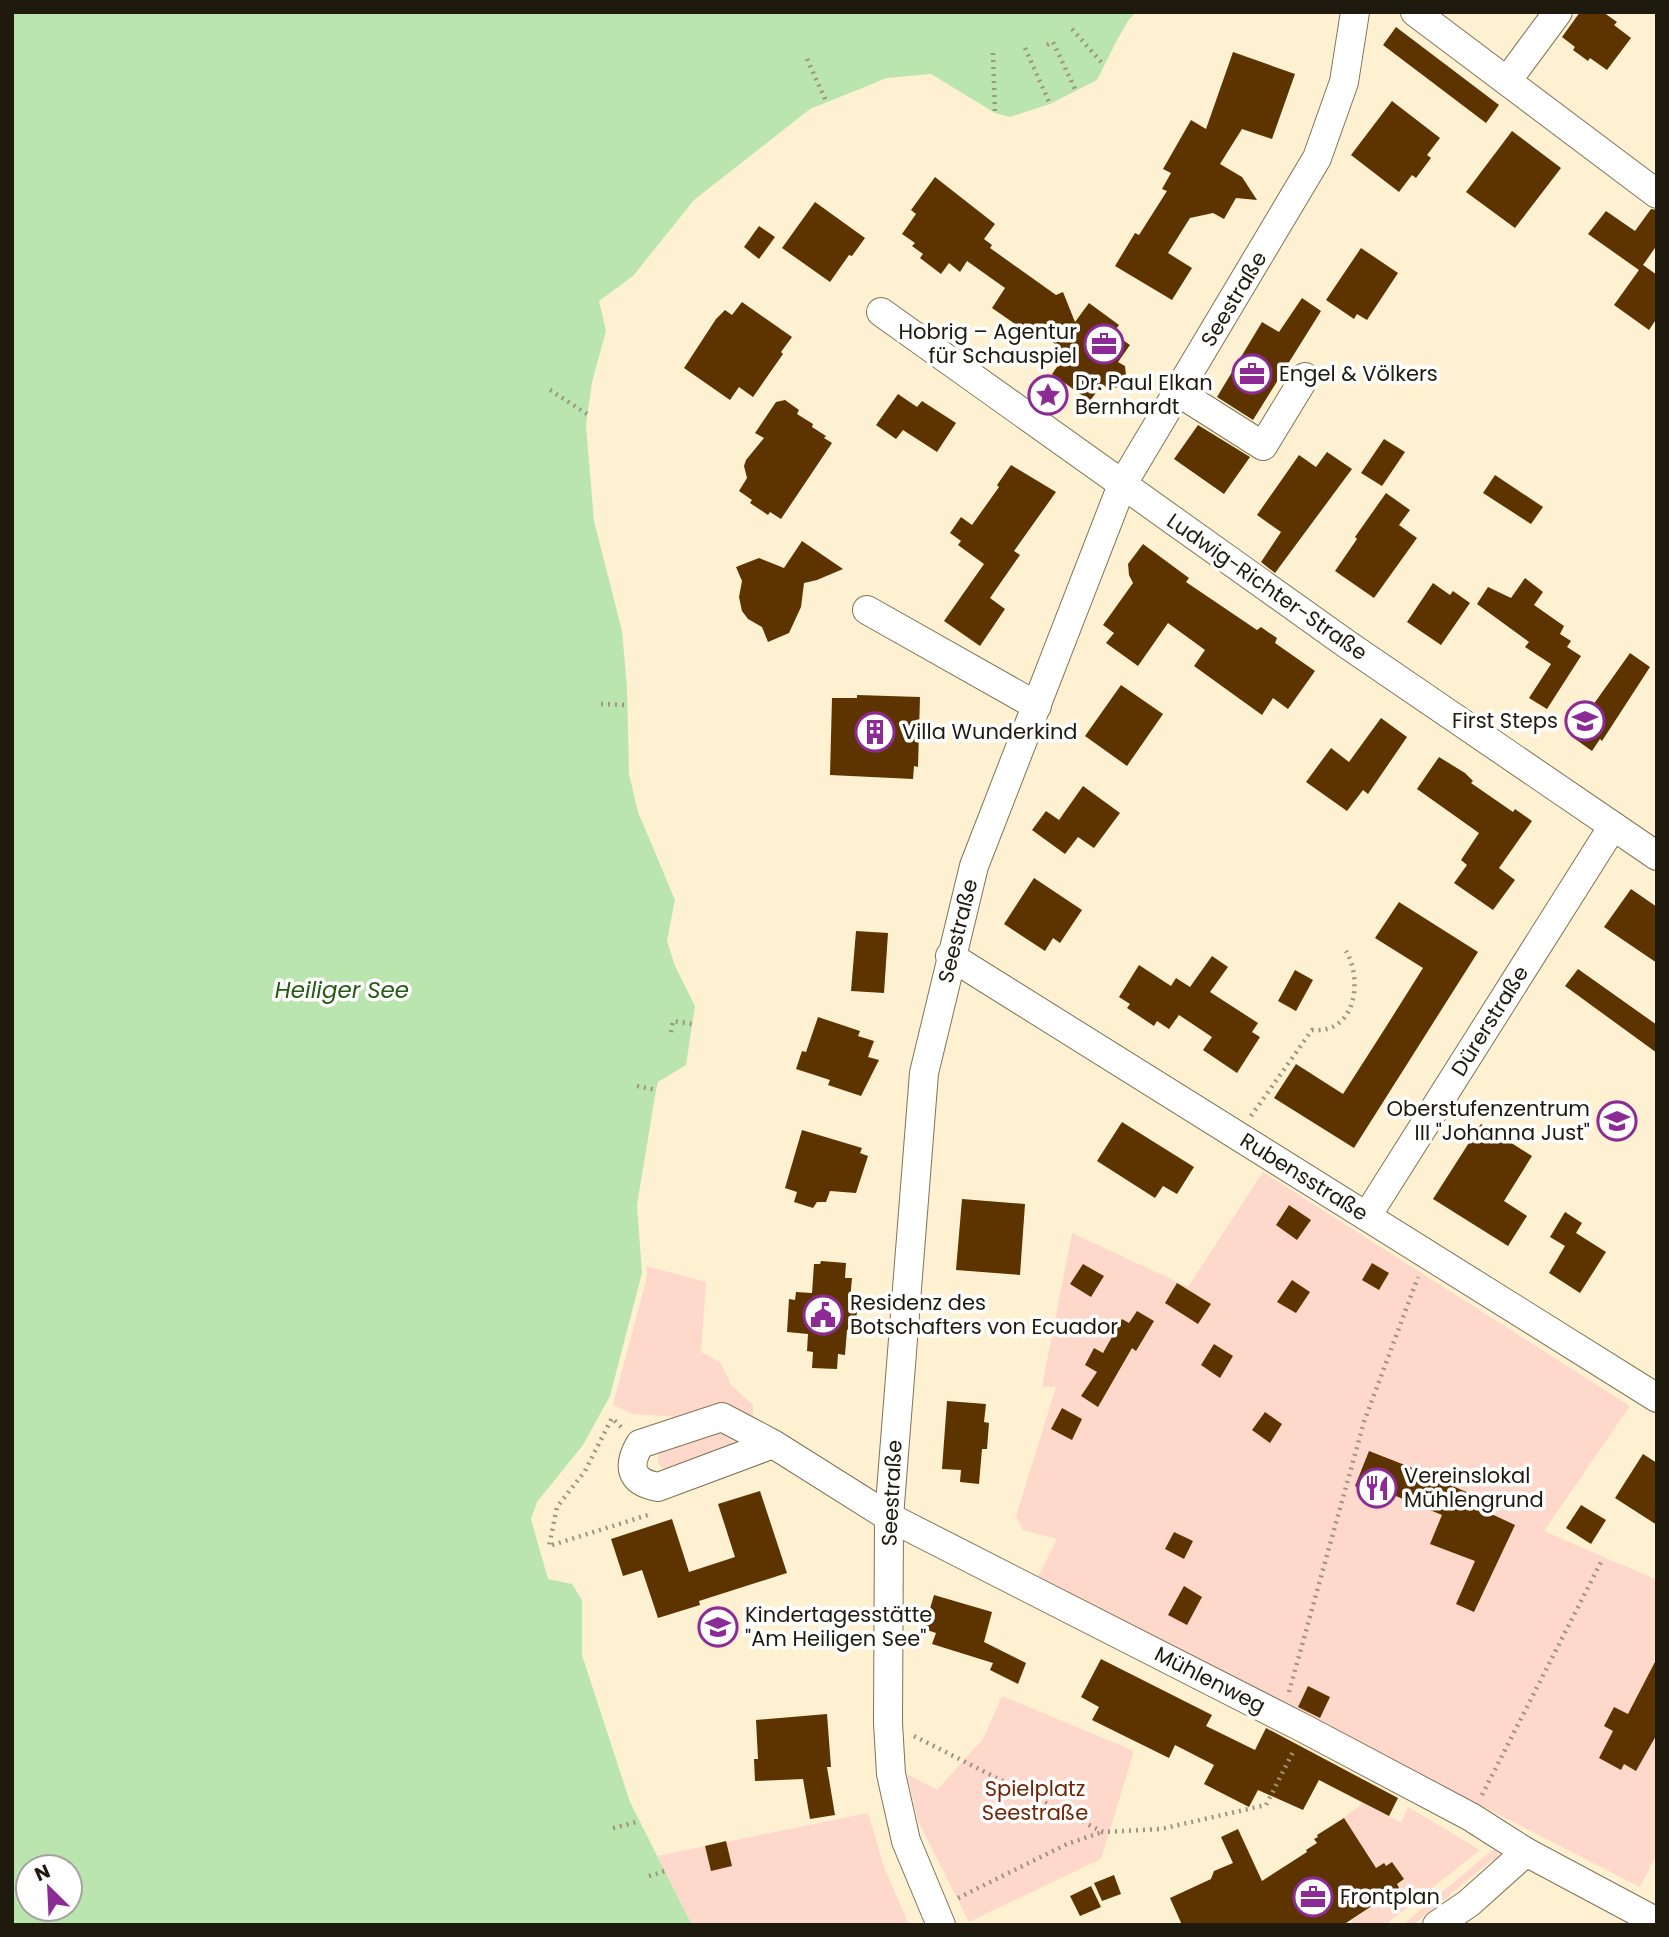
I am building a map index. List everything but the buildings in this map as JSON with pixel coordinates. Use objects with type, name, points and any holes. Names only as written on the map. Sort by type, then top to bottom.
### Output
[{"type":"street","name":"Seestraße","points":[[938,1917],[906,1841],[891,1774],[888,1723],[889,1517],[923,1073],[974,866],[1122,485],[1317,159],[1343,82],[1355,12]]},
{"type":"street","points":[[1415,12],[1657,194]]},
{"type":"street","points":[[1507,81],[1558,12]]},
{"type":"street","name":"Ludwig-Richter-Straße","points":[[881,312],[1348,645],[1657,856]]},
{"type":"street","points":[[1178,392],[1263,446],[1305,377]]},
{"type":"street","points":[[867,610],[1037,706]]},
{"type":"street","name":"Dürerstraße","points":[[1367,1216],[1613,826]]},
{"type":"street","name":"Rubensstraße","points":[[950,956],[1657,1398]]},
{"type":"street","name":"Mühlenweg","points":[[640,1444],[722,1417],[773,1444],[889,1517],[1305,1729],[1471,1817],[1526,1852],[1657,1922]]},
{"type":"street","points":[[640,1444],[632,1457],[632,1468],[637,1478],[647,1485],[658,1487],[773,1444]]},
{"type":"street","points":[[1437,1925],[1469,1903],[1526,1852]]},
{"type":"path","points":[[1072,29],[1103,64]]},
{"type":"path","points":[[1047,45],[1053,41],[1076,91]]},
{"type":"path","points":[[1025,48],[1050,104]]},
{"type":"path","points":[[993,53],[995,113]]},
{"type":"path","points":[[807,59],[826,101]]},
{"type":"path","points":[[550,390],[587,414]]},
{"type":"path","points":[[601,704],[628,705]]},
{"type":"path","points":[[1237,1135],[1312,1030],[1331,1027],[1349,1010],[1355,995],[1355,982],[1352,961],[1346,951]]},
{"type":"path","points":[[671,1031],[673,1021],[692,1024]]},
{"type":"path","points":[[637,1086],[656,1090]]},
{"type":"path","points":[[1285,1705],[1364,1422],[1419,1273]]},
{"type":"path","points":[[640,1444],[612,1418],[586,1471],[557,1507],[550,1546],[653,1513]]},
{"type":"path","points":[[1471,1817],[1601,1562]]},
{"type":"path","points":[[888,1723],[1103,1832]]},
{"type":"path","points":[[938,1917],[1066,1844],[1103,1832],[1161,1829],[1266,1805],[1305,1729]]},
{"type":"path","points":[[613,1828],[640,1821]]},
{"type":"path","points":[[649,1875],[665,1871]]},
{"type":"green space","points":[[1263,1172],[1630,1406],[1544,1531],[1657,1580],[1657,1854],[1640,1887],[1036,1581],[1057,1539],[1023,1530],[1016,1516],[1056,1387],[1042,1386],[1072,1233],[1188,1287]]},
{"type":"green space","points":[[646,1266],[706,1282],[701,1352],[720,1362],[731,1385],[753,1405],[753,1422],[633,1414],[613,1405],[647,1277]]},
{"type":"green space","points":[[719,1428],[732,1435],[733,1444],[728,1451],[669,1471],[660,1465],[658,1460],[662,1449]]},
{"type":"green space","name":"Spielplatz Seestraße","points":[[1002,1696],[1134,1751],[1101,1859],[969,1922],[918,1821],[907,1774],[937,1790],[983,1739]]},
{"type":"green space","points":[[1363,1803],[1401,1823],[1408,1807],[1480,1850],[1385,1925],[1354,1925],[1351,1920],[1364,1912],[1361,1907],[1381,1900],[1399,1889],[1397,1884],[1403,1879],[1392,1862],[1386,1866],[1383,1863],[1374,1869],[1368,1855],[1342,1819]]},
{"type":"green space","points":[[868,1813],[884,1867],[909,1925],[692,1925],[657,1856]]},
{"type":"green space","points":[[1494,1849],[1505,1863],[1499,1868],[1492,1860],[1413,1925],[1402,1925]]},
{"type":"water","name":"Heiliger See","points":[[12,12],[1136,12],[1117,40],[1097,80],[1050,104],[1010,117],[995,113],[931,74],[887,78],[810,109],[694,200],[633,276],[599,301],[606,331],[592,382],[586,425],[594,521],[622,631],[627,688],[629,774],[638,812],[675,900],[667,941],[675,966],[695,1006],[686,1065],[658,1082],[656,1090],[637,1205],[642,1273],[610,1396],[583,1445],[537,1502],[531,1519],[548,1579],[572,1584],[582,1600],[582,1655],[630,1802],[692,1925],[12,1925]]},
{"type":"place","name":"Hobrig – Agentur für Schauspiel","points":[[1104,344]]},
{"type":"place","name":"Engel & Völkers","points":[[1252,374]]},
{"type":"place","name":"Dr. Paul Elkan Bernhardt","points":[[1048,395]]},
{"type":"place","name":"First Steps","points":[[1585,721]]},
{"type":"place","name":"Villa Wunderkind","points":[[875,732]]},
{"type":"place","name":"Oberstufenzentrum III \"Johanna Just\"","points":[[1617,1121]]},
{"type":"place","name":"Residenz des Botschafters von Ecuador","points":[[823,1315]]},
{"type":"place","name":"Vereinslokal Mühlengrund","points":[[1377,1488]]},
{"type":"place","name":"Kindertagesstätte \"Am Heiligen See\"","points":[[718,1627]]},
{"type":"place","name":"Frontplan","points":[[1313,1897]]}]
